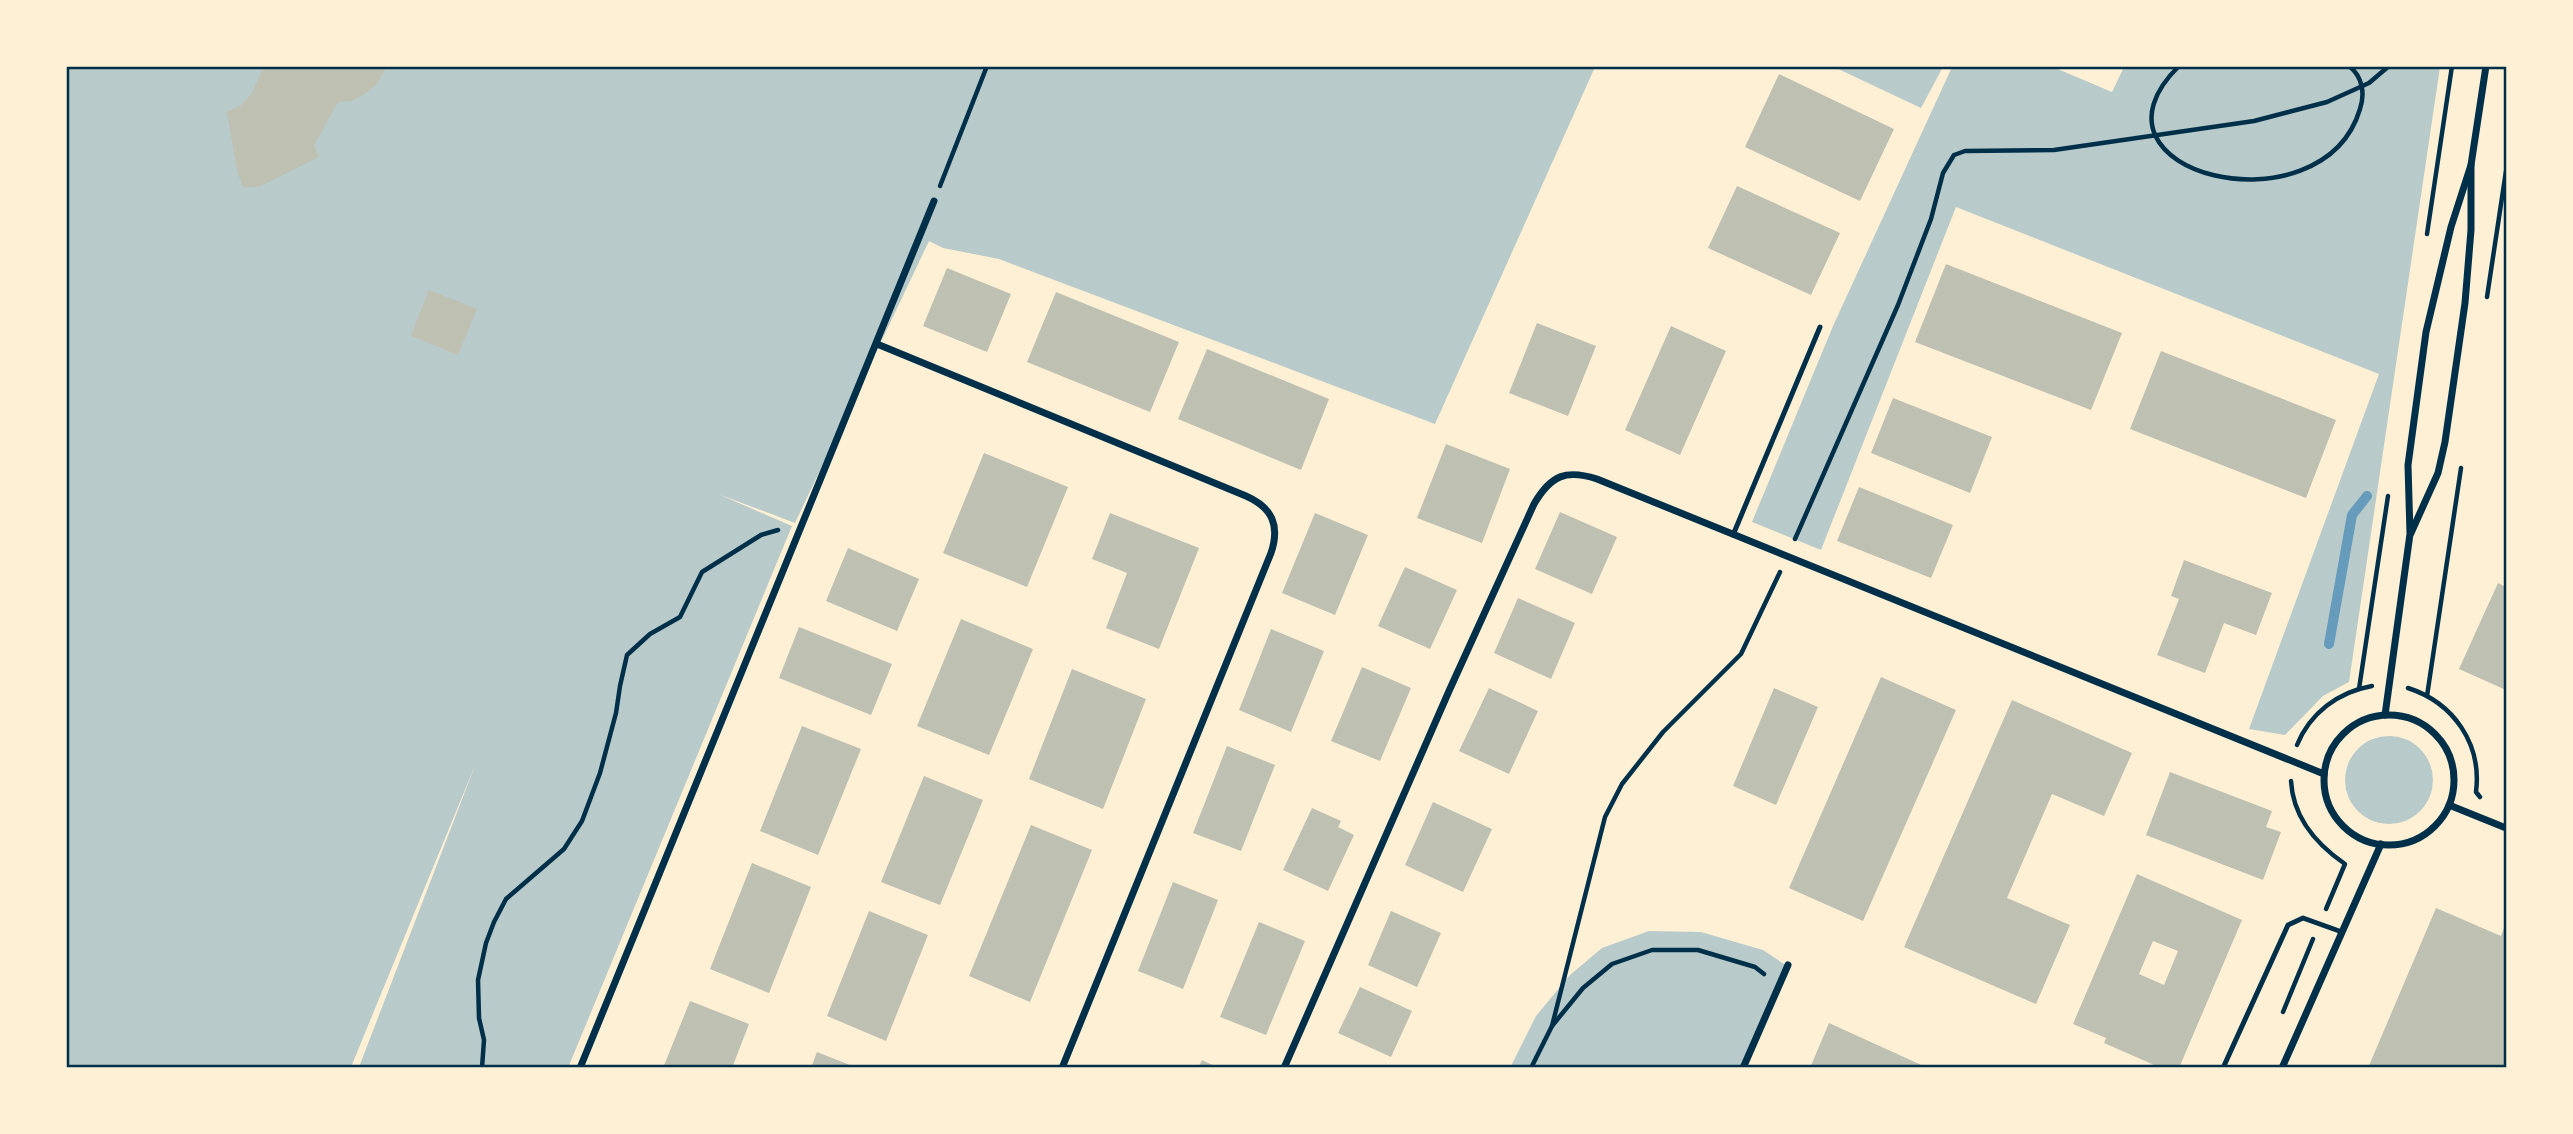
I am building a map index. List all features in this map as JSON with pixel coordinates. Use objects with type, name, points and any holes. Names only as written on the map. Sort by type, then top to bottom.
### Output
[{"type":"street","points":[[2410,534],[2438,473],[2447,430],[2468,275],[2471,165],[2486,66]]},
{"type":"street","points":[[2385,715],[2410,534],[2408,465],[2426,332],[2451,227],[2471,165]]},
{"type":"street","points":[[580,1068],[934,201]]},
{"type":"street","points":[[877,344],[1255,499],[1269,511],[1275,525],[1276,535],[1271,553],[1062,1068]]},
{"type":"street","points":[[1284,1068],[1534,504],[1544,489],[1559,476],[1580,474],[1597,479],[2324,774]]},
{"type":"street","points":[[2385,715],[2404,717],[2428,728],[2442,742],[2454,772],[2453,792],[2439,821],[2424,834],[2400,844],[2381,844],[2362,838],[2341,823],[2328,800],[2324,774],[2332,749],[2344,733],[2360,722],[2385,715]]},
{"type":"street","points":[[2449,805],[2507,828]]},
{"type":"street","points":[[2282,1068],[2381,844]]},
{"type":"street","points":[[1743,1068],[1788,965]]},
{"type":"lane","points":[[1733,535],[1820,327]]},
{"type":"lane","points":[[2223,1068],[2283,933],[2295,920],[2303,918],[2321,922],[2342,932]]},
{"type":"path","points":[[934,201],[987,66]]},
{"type":"path","points":[[2179,66],[2166,79],[2158,93],[2152,120],[2153,135],[2178,161],[2191,169],[2220,178],[2262,178],[2309,169],[2328,156],[2350,131],[2363,102],[2363,86],[2349,66]]},
{"type":"path","points":[[1531,1068],[1552,1026],[1605,817],[1622,784],[1663,732],[1741,654],[1788,556],[1898,305],[1931,219],[1947,163],[1954,155],[1965,151],[2054,150],[2254,121],[2328,102],[2363,86],[2389,66]]},
{"type":"path","points":[[482,1068],[484,1040],[479,1018],[478,980],[486,943],[506,899],[564,849],[582,821],[600,773],[616,713],[627,655],[650,634],[680,617],[702,572],[761,536],[803,522]]},
{"type":"path","points":[[2280,1019],[2345,864],[2315,840],[2300,817],[2292,789],[2293,761],[2304,732],[2323,708],[2350,692],[2369,686],[2409,688],[2427,696],[2457,720],[2467,736],[2474,754],[2476,792],[2482,798]]},
{"type":"path","points":[[1552,1026],[1583,988],[1612,964],[1652,950],[1698,950],[1755,967],[1779,985]]},
{"type":"shaded area","points":[[66,67],[1595,67],[1435,424],[999,259],[943,248],[929,241],[795,523],[718,494],[792,526],[568,1068],[359,1067],[476,763],[351,1067],[67,1067]]},
{"type":"shaded area","points":[[1834,67],[1943,67],[1921,108]]},
{"type":"shaded area","points":[[1952,67],[2053,67],[2112,92],[2124,67],[2440,67],[2349,682],[2323,696],[2285,735],[2249,729],[2379,374],[1956,207],[1821,550],[1752,522],[1833,326]]},
{"type":"shaded area","points":[[2389,736],[2406,739],[2420,749],[2430,763],[2433,780],[2430,797],[2420,811],[2406,821],[2389,824],[2372,821],[2358,811],[2348,797],[2345,780],[2348,763],[2358,749],[2372,739]]},
{"type":"shaded area","points":[[1649,931],[1701,932],[1763,950],[1787,966],[1742,1067],[1510,1068],[1536,1016],[1570,975],[1602,948]]},
{"type":"building","points":[[264,66],[387,66],[377,84],[362,96],[351,101],[338,102],[314,145],[319,157],[261,186],[243,188],[237,170],[227,112],[241,105],[252,93]]},
{"type":"building","points":[[1779,74],[1894,129],[1860,201],[1745,147]]},
{"type":"building","points":[[1737,186],[1840,233],[1811,295],[1708,248]]},
{"type":"building","points":[[1946,264],[2122,333],[2091,410],[1915,342]]},
{"type":"building","points":[[947,268],[1011,294],[987,352],[923,326]]},
{"type":"building","points":[[429,290],[477,309],[458,355],[411,336]]},
{"type":"building","points":[[1056,292],[1179,342],[1150,412],[1027,362]]},
{"type":"building","points":[[1537,323],[1596,346],[1568,416],[1509,393]]},
{"type":"building","points":[[1671,326],[1726,351],[1680,455],[1625,430]]},
{"type":"building","points":[[1207,349],[1329,399],[1301,470],[1178,419]]},
{"type":"building","points":[[2161,351],[2336,420],[2306,498],[2130,429]]},
{"type":"building","points":[[1893,398],[1992,437],[1970,493],[1871,453]]},
{"type":"building","points":[[1446,444],[1510,469],[1482,543],[1417,518]]},
{"type":"building","points":[[984,453],[1068,487],[1027,587],[943,553]]},
{"type":"building","points":[[1859,487],[1953,525],[1931,578],[1837,541]]},
{"type":"building","points":[[1560,512],[1617,537],[1592,594],[1535,569]]},
{"type":"building","points":[[1110,513],[1199,548],[1159,649],[1106,628],[1127,573],[1092,559]]},
{"type":"building","points":[[1315,513],[1368,535],[1335,615],[1282,593]]},
{"type":"building","points":[[848,548],[919,579],[897,631],[826,601]]},
{"type":"building","points":[[2184,560],[2272,593],[2256,635],[2224,623],[2205,673],[2157,655],[2179,599],[2171,596]]},
{"type":"building","points":[[1405,567],[1457,590],[1430,649],[1378,626]]},
{"type":"building","points":[[2498,583],[2506,587],[2506,690],[2459,669]]},
{"type":"building","points":[[1518,598],[1575,623],[1551,679],[1494,653]]},
{"type":"building","points":[[961,619],[1033,649],[989,755],[917,726]]},
{"type":"building","points":[[799,627],[892,664],[871,715],[779,678]]},
{"type":"building","points":[[1271,629],[1324,651],[1291,732],[1239,710]]},
{"type":"building","points":[[1362,667],[1411,688],[1380,761],[1331,741]]},
{"type":"building","points":[[1072,669],[1146,699],[1103,809],[1029,779]]},
{"type":"building","points":[[1881,677],[1956,710],[1863,921],[1789,888]]},
{"type":"building","points":[[1489,688],[1538,711],[1509,774],[1459,751]]},
{"type":"building","points":[[1774,688],[1818,707],[1776,805],[1733,786]]},
{"type":"building","points":[[2012,700],[2132,753],[2104,816],[2052,794],[2007,898],[2070,925],[2036,1004],[1904,947]]},
{"type":"building","points":[[802,726],[861,749],[818,855],[760,831]]},
{"type":"building","points":[[1227,746],[1275,765],[1241,851],[1193,833]]},
{"type":"building","points":[[2170,772],[2272,811],[2266,827],[2281,832],[2263,880],[2146,835]]},
{"type":"building","points":[[924,776],[983,800],[940,905],[881,882]]},
{"type":"building","points":[[1433,802],[1492,829],[1463,892],[1405,865]]},
{"type":"building","points":[[1312,808],[1341,821],[1338,827],[1354,835],[1328,891],[1283,870]]},
{"type":"building","points":[[1031,825],[1092,850],[1030,1002],[969,976]]},
{"type":"building","points":[[752,863],[811,887],[769,993],[710,969]]},
{"type":"building","points":[[2137,874],[2242,920],[2179,1068],[2161,1068],[2104,1043],[2106,1038],[2073,1024]],"holes":[[[2153,941],[2178,951],[2164,985],[2139,974]]]},
{"type":"building","points":[[1173,882],[1218,900],[1183,989],[1138,971]]},
{"type":"building","points":[[2436,908],[2501,936],[2506,922],[2506,1068],[2368,1068]]},
{"type":"building","points":[[869,911],[928,935],[886,1041],[827,1016]]},
{"type":"building","points":[[1391,911],[1441,933],[1417,987],[1368,965]]},
{"type":"building","points":[[1259,922],[1305,941],[1266,1035],[1220,1017]]},
{"type":"building","points":[[1360,987],[1412,1011],[1391,1057],[1338,1033]]},
{"type":"building","points":[[690,1001],[749,1024],[732,1068],[663,1068]]},
{"type":"building","points":[[1829,1023],[1928,1068],[1810,1068]]},
{"type":"building","points":[[817,1052],[855,1067],[855,1068],[811,1068]]},
{"type":"building","points":[[1202,1060],[1219,1068],[1198,1068]]},
{"type":"waterway","points":[[2329,644],[2352,515],[2367,496]]}]
